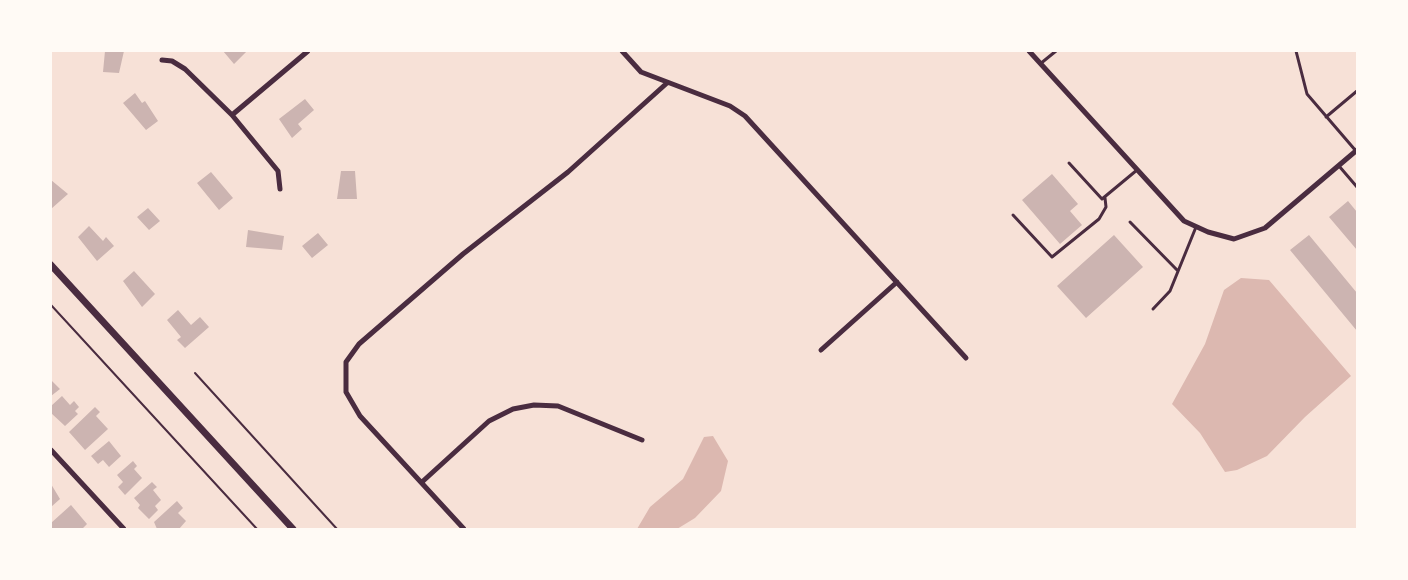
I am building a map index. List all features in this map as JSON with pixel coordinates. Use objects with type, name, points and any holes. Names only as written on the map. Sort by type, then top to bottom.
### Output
[{"type":"street","points":[[232,115],[308,51]]},
{"type":"street","points":[[622,51],[641,72],[730,106],[746,116],[966,358]]},
{"type":"street","points":[[1029,51],[1184,221],[1234,239],[1265,228],[1357,150]]},
{"type":"street","points":[[162,60],[172,61],[185,69],[232,115],[278,171],[280,189]]},
{"type":"street","points":[[464,529],[356,408],[346,392],[346,362],[358,344],[463,254],[568,172],[667,83]]},
{"type":"street","points":[[51,265],[293,529]]},
{"type":"street","points":[[821,350],[897,282]]},
{"type":"street","points":[[422,482],[489,421],[513,409],[534,405],[558,406],[642,440]]},
{"type":"street","points":[[51,450],[121,528]]},
{"type":"lane","points":[[1040,64],[1056,51]]},
{"type":"lane","points":[[1296,51],[1307,94],[1357,150]]},
{"type":"lane","points":[[1326,117],[1357,91]]},
{"type":"lane","points":[[1069,163],[1098,197],[1105,198],[1137,170]]},
{"type":"lane","points":[[1339,166],[1357,187]]},
{"type":"lane","points":[[1013,215],[1052,257],[1099,219],[1106,207],[1105,198]]},
{"type":"lane","points":[[1130,222],[1178,271]]},
{"type":"lane","points":[[1153,309],[1170,291],[1196,227]]},
{"type":"path","points":[[51,305],[257,529]]},
{"type":"path","points":[[195,373],[338,529]]},
{"type":"shaded area","points":[[1241,278],[1269,280],[1351,376],[1305,417],[1267,456],[1237,470],[1225,472],[1200,433],[1172,404],[1205,344],[1224,290]]},
{"type":"shaded area","points":[[713,436],[728,461],[721,491],[695,518],[677,529],[637,529],[650,507],[683,479],[704,437]]},
{"type":"building","points":[[105,51],[124,51],[119,73],[103,72]]},
{"type":"building","points":[[223,51],[247,51],[234,64]]},
{"type":"building","points":[[135,93],[142,103],[145,101],[158,121],[146,130],[123,103]]},
{"type":"building","points":[[305,99],[314,110],[298,124],[302,129],[292,138],[279,119]]},
{"type":"building","points":[[341,171],[355,171],[357,199],[337,199]]},
{"type":"building","points":[[211,172],[233,198],[219,210],[197,183]]},
{"type":"building","points":[[1052,174],[1078,204],[1070,211],[1082,225],[1060,244],[1022,200]]},
{"type":"building","points":[[51,180],[68,194],[51,209]]},
{"type":"building","points":[[1348,201],[1357,212],[1357,250],[1329,217]]},
{"type":"building","points":[[148,208],[160,221],[149,230],[137,217]]},
{"type":"building","points":[[89,226],[103,241],[106,237],[114,246],[97,261],[78,237]]},
{"type":"building","points":[[248,230],[284,236],[282,250],[246,247]]},
{"type":"building","points":[[318,233],[328,245],[312,258],[302,246]]},
{"type":"building","points":[[1114,235],[1143,267],[1086,318],[1057,286]]},
{"type":"building","points":[[1309,235],[1357,293],[1357,331],[1290,250]]},
{"type":"building","points":[[134,271],[155,294],[142,307],[123,281]]},
{"type":"building","points":[[178,310],[191,325],[200,317],[209,327],[185,348],[177,340],[181,337],[167,320]]},
{"type":"building","points":[[51,380],[60,389],[51,396]]},
{"type":"building","points":[[62,396],[70,405],[74,401],[79,407],[75,411],[78,414],[65,426],[51,413],[51,406]]},
{"type":"building","points":[[95,407],[100,412],[96,416],[108,429],[85,450],[69,432]]},
{"type":"building","points":[[109,441],[121,456],[109,467],[103,460],[98,464],[91,456]]},
{"type":"building","points":[[133,461],[137,466],[134,469],[142,478],[125,495],[118,487],[123,482],[117,475]]},
{"type":"building","points":[[152,482],[157,487],[153,490],[161,500],[155,506],[158,510],[149,519],[138,508],[140,505],[134,498]]},
{"type":"building","points":[[51,484],[60,499],[51,507]]},
{"type":"building","points":[[177,501],[183,508],[178,513],[186,521],[179,529],[157,529],[154,522]]},
{"type":"building","points":[[71,505],[87,524],[82,529],[51,529],[51,523]]}]
